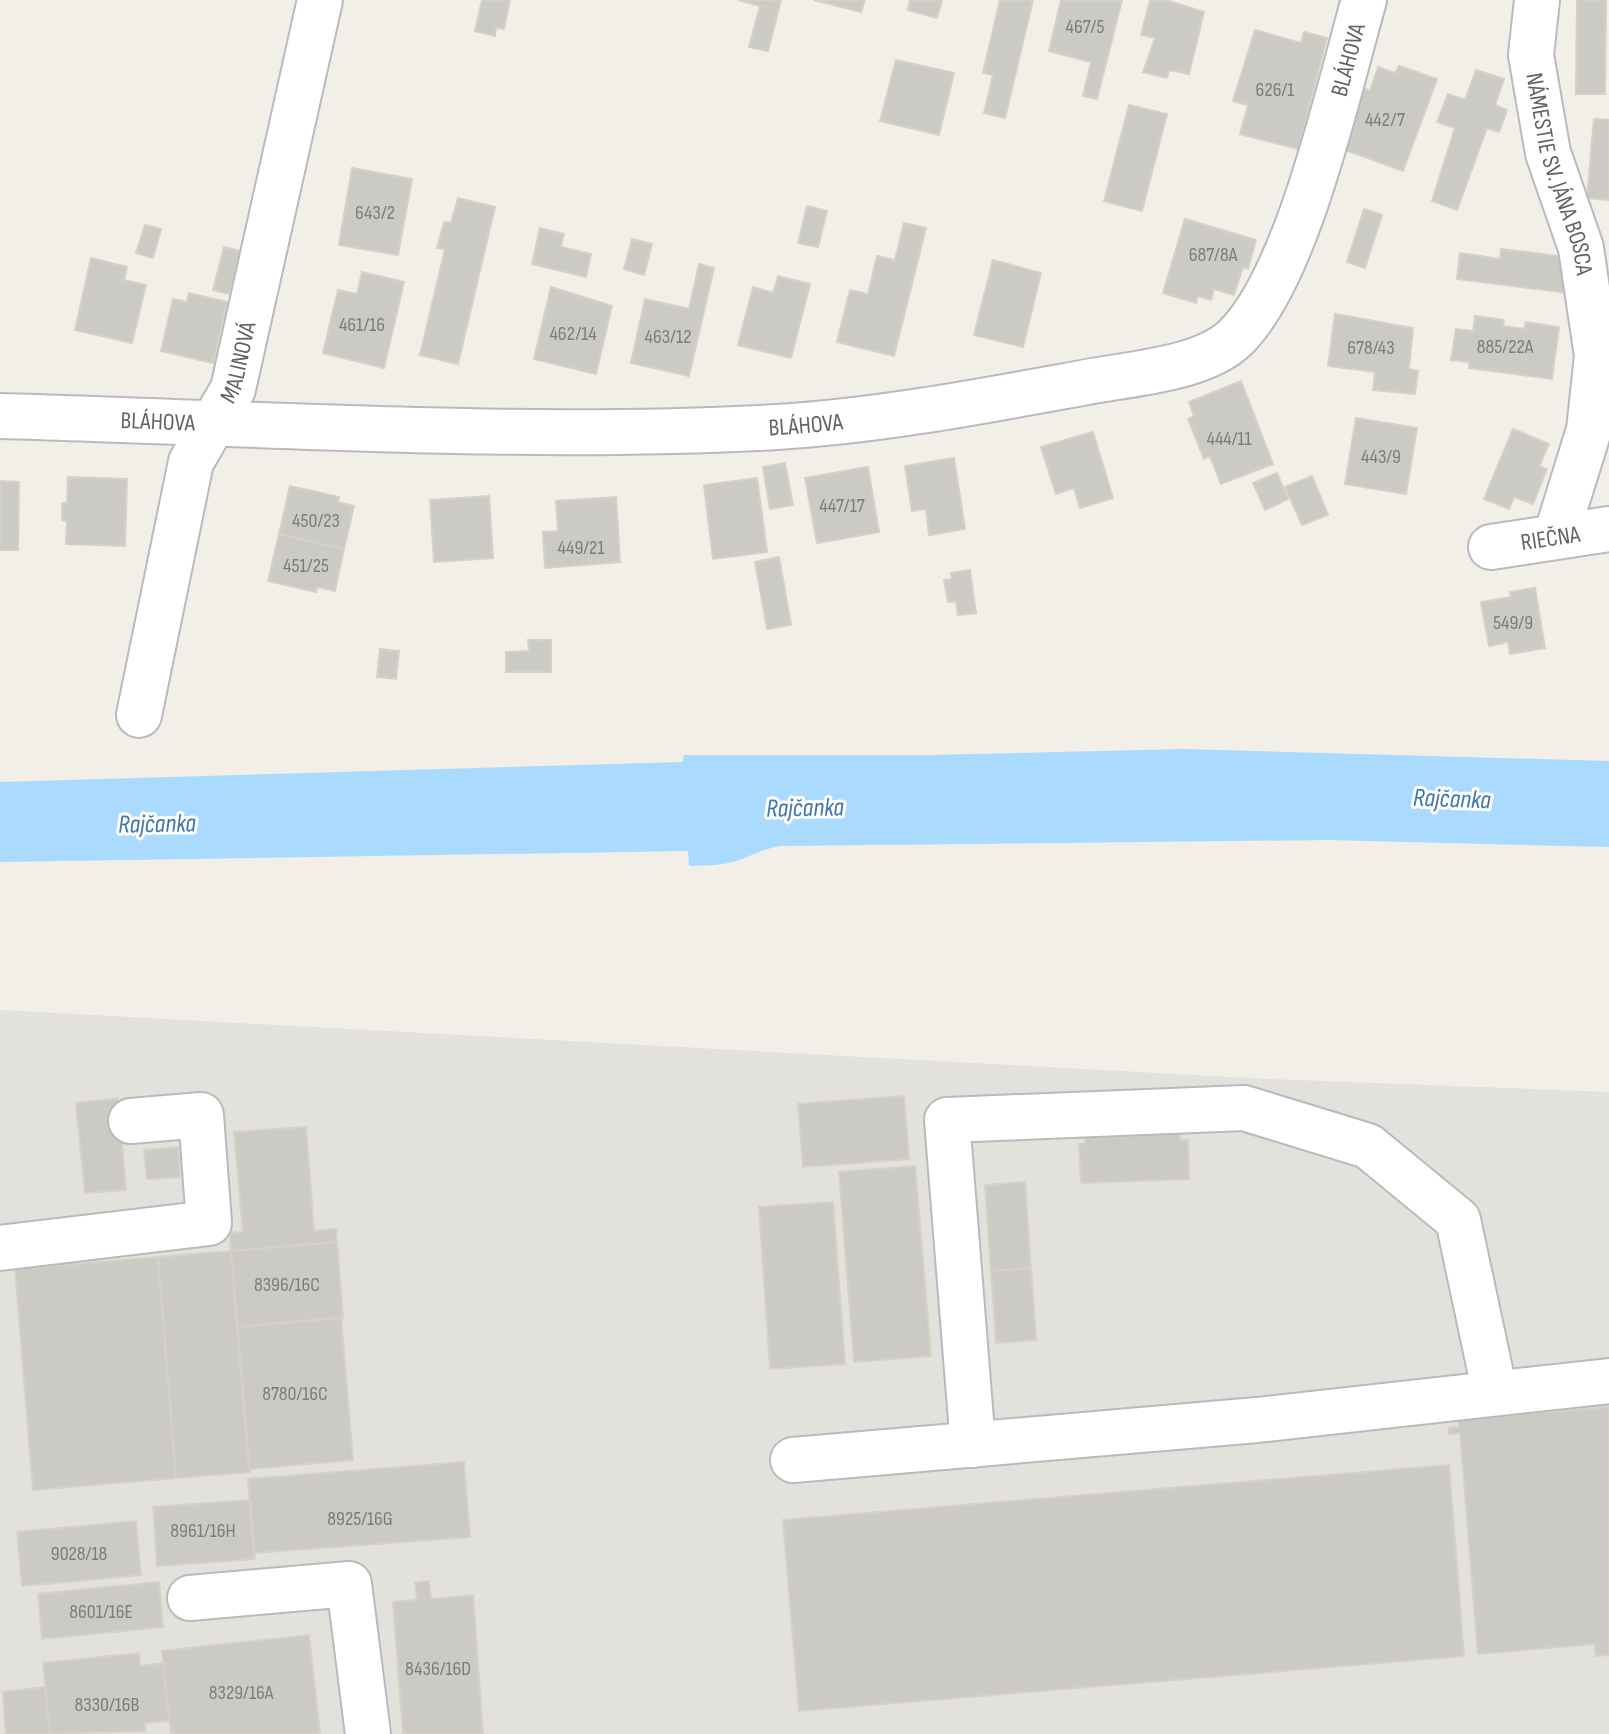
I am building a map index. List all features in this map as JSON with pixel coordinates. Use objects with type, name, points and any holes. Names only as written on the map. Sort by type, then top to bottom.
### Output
[{"type":"street","name":"MALINOVÁ","points":[[139,715],[191,462],[217,422],[233,389],[320,0]]},
{"type":"street","name":"BLÁHOVA","points":[[0,416],[620,433],[782,427],[985,400],[1189,363],[1233,341],[1253,317],[1287,252],[1315,171],[1364,0]]},
{"type":"street","name":"NÁMESTIE SV. JÁNA BOSCA","points":[[1537,0],[1531,55],[1548,153],[1581,248],[1597,356],[1589,430],[1556,536]]},
{"type":"street","name":"RIEČNA","points":[[1491,547],[1609,529]]},
{"type":"street","points":[[973,1445],[947,1120],[1244,1108],[1368,1146],[1458,1220],[1495,1393]]},
{"type":"street","points":[[0,1248],[209,1223],[201,1115],[131,1121]]},
{"type":"street","points":[[793,1460],[1257,1420],[1609,1381]]},
{"type":"street","points":[[190,1598],[349,1584],[368,1734]]},
{"type":"shaded area","points":[[0,1010],[1267,1079],[1609,1092],[1609,1734],[0,1734]]},
{"type":"water","name":"Rajčanka","points":[[1184,749],[1609,761],[1609,847],[1328,840],[780,846],[729,863],[689,866],[688,851],[0,862],[0,782],[683,762],[684,755],[932,755]]},
{"type":"building","points":[[482,0],[510,0],[504,29],[496,28],[495,36],[475,31]]},
{"type":"building","points":[[738,0],[781,0],[768,51],[749,47],[760,6]]},
{"type":"building","points":[[814,0],[865,0],[861,12]]},
{"type":"building","points":[[910,0],[942,0],[937,18],[908,10]]},
{"type":"building","points":[[1000,0],[1033,0],[1005,118],[984,113],[993,75],[983,73]]},
{"type":"building","points":[[1061,0],[1122,0],[1097,99],[1083,96],[1091,62],[1049,51]]},
{"type":"building","points":[[1150,0],[1166,0],[1204,12],[1189,74],[1169,70],[1167,78],[1143,72],[1155,38],[1141,35]]},
{"type":"building","points":[[1577,0],[1606,0],[1605,94],[1576,94]]},
{"type":"building","points":[[1255,30],[1301,43],[1304,32],[1327,38],[1298,149],[1240,134],[1248,105],[1233,101]]},
{"type":"building","points":[[896,60],[954,73],[939,135],[880,121]]},
{"type":"building","points":[[1399,66],[1437,79],[1403,171],[1337,147],[1359,86],[1370,91],[1378,67],[1395,73]]},
{"type":"building","points":[[1476,70],[1504,79],[1495,105],[1507,110],[1499,132],[1487,128],[1457,210],[1432,201],[1455,128],[1437,122],[1448,94],[1465,100]]},
{"type":"building","points":[[1129,105],[1167,114],[1142,211],[1104,201]]},
{"type":"building","points":[[1594,119],[1609,120],[1609,200],[1587,198]]},
{"type":"building","points":[[352,168],[412,179],[398,255],[339,245]]},
{"type":"building","points":[[458,198],[495,207],[458,364],[420,355],[445,249],[437,248],[444,222],[451,223]]},
{"type":"building","points":[[807,206],[827,211],[818,247],[798,243]]},
{"type":"building","points":[[1364,209],[1382,215],[1365,268],[1347,262]]},
{"type":"building","points":[[1185,219],[1256,240],[1248,269],[1243,267],[1234,295],[1214,289],[1211,300],[1198,296],[1196,303],[1163,293]]},
{"type":"building","points":[[904,223],[926,228],[894,356],[837,342],[850,290],[868,294],[877,256],[895,260]]},
{"type":"building","points":[[145,225],[161,229],[153,258],[136,253]]},
{"type":"building","points":[[540,228],[564,234],[561,247],[591,254],[586,277],[532,264]]},
{"type":"building","points":[[632,239],[652,244],[644,275],[624,269]]},
{"type":"building","points":[[224,247],[240,251],[230,294],[213,290]]},
{"type":"building","points":[[1501,249],[1573,258],[1568,293],[1457,279],[1460,253],[1500,259]]},
{"type":"building","points":[[91,258],[127,267],[124,280],[146,285],[132,343],[75,330]]},
{"type":"building","points":[[993,260],[1041,273],[1023,347],[974,335]]},
{"type":"building","points":[[699,264],[714,268],[689,376],[631,363],[645,299],[689,309]]},
{"type":"building","points":[[362,272],[404,282],[384,368],[323,353],[338,290],[357,294]]},
{"type":"building","points":[[778,276],[810,284],[791,358],[738,345],[753,287],[773,293]]},
{"type":"building","points":[[551,287],[612,306],[596,374],[534,359]]},
{"type":"building","points":[[189,293],[227,302],[213,363],[161,351],[173,299],[187,302]]},
{"type":"building","points":[[1335,314],[1413,328],[1409,369],[1418,371],[1415,394],[1373,390],[1375,372],[1328,366]]},
{"type":"building","points":[[1475,316],[1504,320],[1503,326],[1524,329],[1526,322],[1559,327],[1552,379],[1469,368],[1469,362],[1451,360],[1456,329],[1473,331]]},
{"type":"building","points":[[1241,381],[1273,464],[1221,484],[1210,456],[1204,459],[1188,419],[1194,416],[1189,402]]},
{"type":"building","points":[[1356,418],[1417,428],[1406,494],[1345,484]]},
{"type":"building","points":[[1513,429],[1549,444],[1539,466],[1547,469],[1533,504],[1514,497],[1509,509],[1484,499]]},
{"type":"building","points":[[1093,432],[1113,498],[1080,508],[1074,488],[1056,494],[1041,447]]},
{"type":"building","points":[[954,458],[965,529],[929,535],[926,509],[912,511],[905,466]]},
{"type":"building","points":[[785,463],[793,505],[770,509],[763,467]]},
{"type":"building","points":[[868,467],[879,532],[817,543],[805,478]]},
{"type":"building","points":[[1277,473],[1288,499],[1265,510],[1253,483]]},
{"type":"building","points":[[1312,476],[1328,515],[1302,525],[1285,487]]},
{"type":"building","points":[[68,477],[127,479],[125,546],[66,544],[67,521],[62,520],[62,503],[67,503]]},
{"type":"building","points":[[757,478],[767,552],[713,559],[704,485]]},
{"type":"building","points":[[0,481],[19,482],[18,550],[0,550]]},
{"type":"building","points":[[290,486],[339,497],[338,502],[354,506],[344,549],[279,534]]},
{"type":"building","points":[[489,496],[493,558],[434,562],[430,500]]},
{"type":"building","points":[[616,497],[620,562],[545,568],[543,532],[558,531],[556,501]]},
{"type":"building","points":[[279,534],[344,549],[335,591],[317,587],[316,592],[268,581]]},
{"type":"building","points":[[779,557],[791,625],[767,629],[755,562]]},
{"type":"building","points":[[970,570],[976,613],[958,615],[956,601],[948,602],[944,580],[952,579],[951,573]]},
{"type":"building","points":[[1535,588],[1545,648],[1510,654],[1508,642],[1489,646],[1481,602],[1511,597],[1510,592]]},
{"type":"building","points":[[528,640],[551,640],[551,672],[506,672],[506,652],[529,651]]},
{"type":"building","points":[[380,649],[399,651],[396,679],[377,677]]},
{"type":"building","points":[[904,1096],[909,1159],[803,1167],[798,1104]]},
{"type":"building","points":[[118,1098],[126,1190],[85,1193],[76,1103]]},
{"type":"building","points":[[306,1127],[314,1231],[336,1229],[337,1242],[231,1251],[230,1233],[243,1232],[234,1132]]},
{"type":"building","points":[[1180,1134],[1180,1140],[1188,1140],[1189,1179],[1081,1183],[1079,1144],[1085,1144],[1085,1138]]},
{"type":"building","points":[[178,1147],[180,1177],[147,1179],[144,1150]]},
{"type":"building","points":[[915,1166],[931,1356],[854,1362],[839,1172]]},
{"type":"building","points":[[1025,1182],[1031,1268],[991,1271],[985,1185]]},
{"type":"building","points":[[833,1202],[845,1364],[770,1369],[759,1207]]},
{"type":"building","points":[[337,1242],[343,1318],[237,1327],[231,1251]]},
{"type":"building","points":[[231,1251],[250,1472],[176,1478],[158,1257]]},
{"type":"building","points":[[158,1257],[176,1478],[33,1490],[15,1269]]},
{"type":"building","points":[[1031,1268],[1036,1340],[996,1343],[991,1271]]},
{"type":"building","points":[[341,1317],[353,1460],[249,1469],[237,1327]]},
{"type":"building","points":[[1609,1407],[1609,1655],[1596,1656],[1595,1644],[1478,1654],[1460,1433],[1449,1434],[1449,1428],[1459,1427],[1459,1419]]},
{"type":"building","points":[[464,1462],[470,1537],[254,1553],[248,1479]]},
{"type":"building","points":[[1449,1465],[1464,1656],[799,1711],[783,1520]]},
{"type":"building","points":[[250,1500],[255,1559],[157,1566],[153,1507]]},
{"type":"building","points":[[136,1521],[141,1575],[22,1586],[17,1532]]},
{"type":"building","points":[[429,1581],[431,1599],[473,1595],[483,1734],[403,1734],[393,1602],[417,1600],[415,1583]]},
{"type":"building","points":[[159,1582],[163,1627],[42,1639],[38,1594]]},
{"type":"building","points":[[309,1635],[320,1734],[171,1734],[162,1651]]},
{"type":"building","points":[[139,1653],[140,1666],[163,1663],[169,1721],[145,1723],[146,1731],[50,1734],[43,1663]]},
{"type":"building","points":[[45,1687],[50,1734],[6,1734],[3,1692]]}]
